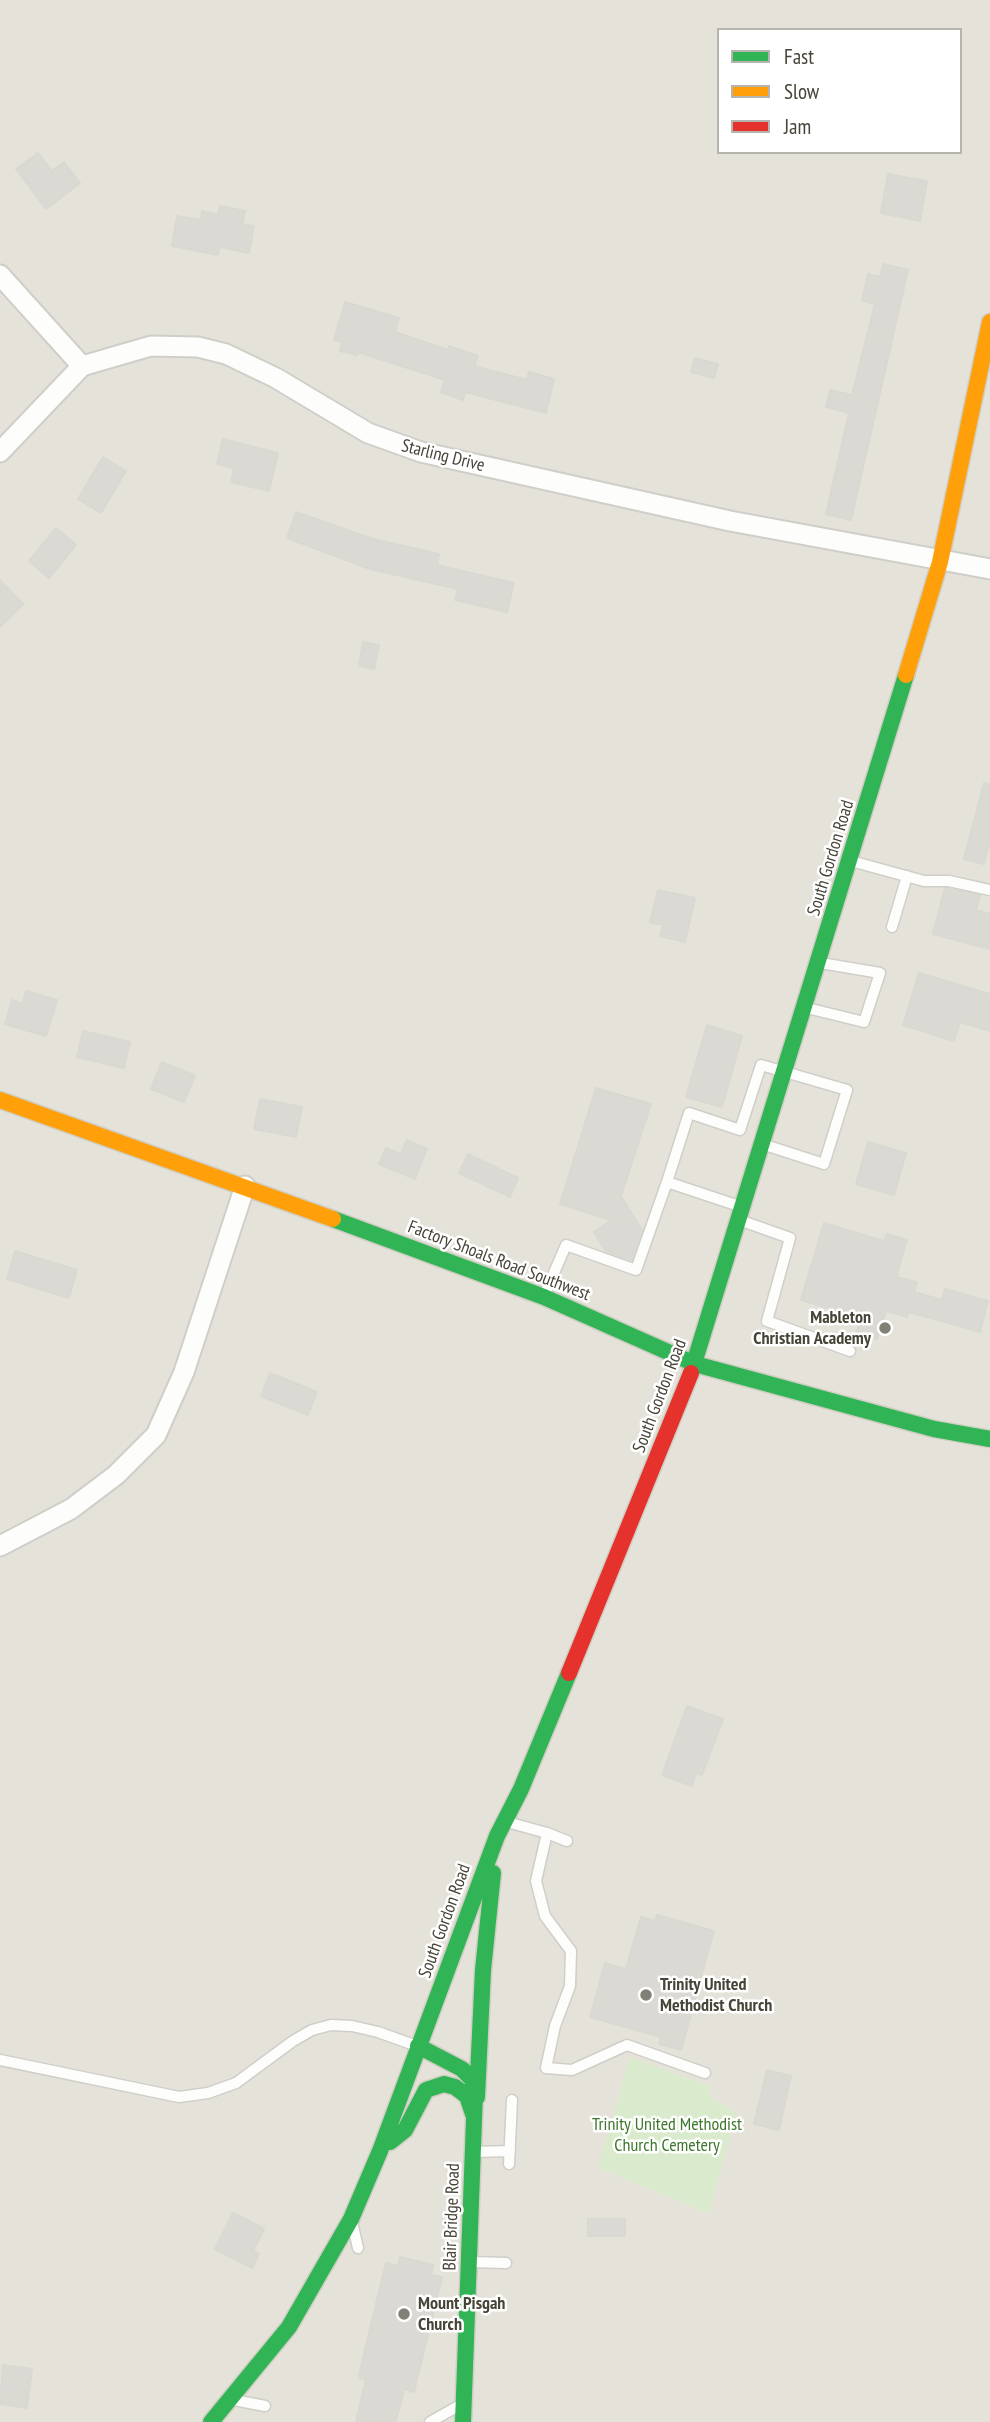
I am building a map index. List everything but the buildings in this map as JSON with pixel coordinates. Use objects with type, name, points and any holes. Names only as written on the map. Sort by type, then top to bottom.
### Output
[{"type":"street","points":[[0,275],[82,366],[0,452]]},
{"type":"street","name":"South Gordon Road","points":[[211,2422],[289,2326],[351,2219],[380,2151],[501,1828],[525,1780],[695,1364],[820,963],[940,562],[990,322]]},
{"type":"street","name":"Starling Drive","points":[[82,366],[151,346],[198,347],[226,354],[276,378],[368,433],[421,452],[730,521],[940,562],[990,569]]},
{"type":"street","name":"Factory Shoals Road Southwest","points":[[0,1100],[66,1126],[245,1186],[544,1297],[695,1364],[836,1404],[990,1439]]},
{"type":"street","points":[[0,1546],[71,1509],[116,1475],[156,1436],[184,1372],[245,1186]]},
{"type":"street","points":[[475,2119],[483,1970],[501,1828]]},
{"type":"street","name":"Blair Bridge Road","points":[[418,2046],[462,2069],[472,2079],[475,2119],[463,2422]]},
{"type":"street","points":[[380,2151],[405,2130],[426,2090],[444,2084],[455,2087],[467,2096],[475,2119]]},
{"type":"lane","points":[[850,861],[906,876],[990,890]]},
{"type":"lane","points":[[892,927],[906,876]]},
{"type":"lane","points":[[806,1008],[864,1022],[880,973],[820,963]]},
{"type":"lane","points":[[544,1297],[566,1245],[636,1270],[689,1113],[740,1130],[761,1065],[847,1090],[824,1164],[764,1145]]},
{"type":"lane","points":[[667,1182],[743,1214],[790,1238],[767,1321],[850,1351]]},
{"type":"lane","points":[[501,1828],[547,1833],[567,1841]]},
{"type":"lane","points":[[547,1833],[536,1881],[545,1916],[571,1951],[570,1986],[555,2026],[546,2068],[572,2070],[626,2045],[705,2073]]},
{"type":"lane","points":[[0,2060],[179,2097],[208,2093],[236,2082],[293,2041],[312,2030],[331,2025],[378,2032],[418,2046]]},
{"type":"lane","points":[[509,2164],[512,2100]]},
{"type":"lane","points":[[474,2152],[510,2151]]},
{"type":"lane","points":[[351,2219],[358,2248]]},
{"type":"lane","points":[[470,2262],[506,2263]]},
{"type":"lane","points":[[230,2399],[265,2406]]},
{"type":"lane","points":[[430,2422],[463,2404]]},
{"type":"shaded area","points":[[0,0],[990,0],[990,2422],[0,2422]]},
{"type":"green space","name":"Trinity United Methodist Church Cemetery","points":[[630,2057],[709,2086],[711,2098],[736,2112],[709,2214],[598,2167]]},
{"type":"traffic: fast","points":[[691,1373],[906,675]]},
{"type":"traffic: fast","points":[[333,1219],[544,1297],[695,1364],[934,1429],[990,1439]]},
{"type":"traffic: fast","points":[[211,2422],[289,2327],[351,2219],[380,2151],[497,1836],[521,1789],[569,1673]]},
{"type":"traffic: fast","points":[[477,2097],[483,1970],[493,1873]]},
{"type":"traffic: fast","points":[[418,2046],[462,2069],[472,2079],[475,2092],[463,2422]]},
{"type":"traffic: fast","points":[[390,2142],[405,2130],[426,2090],[444,2084],[455,2087],[467,2096],[473,2114]]},
{"type":"traffic: slow","points":[[906,675],[940,562],[990,322]]},
{"type":"traffic: slow","points":[[0,1100],[333,1219]]},
{"type":"traffic: jam","points":[[569,1673],[691,1373]]},
{"type":"place","name":"Mableton Christian Academy","points":[[885,1328]]},
{"type":"place","name":"Trinity United Methodist Church","points":[[646,1995]]},
{"type":"place","name":"Mount Pisgah Church","points":[[404,2314]]}]
